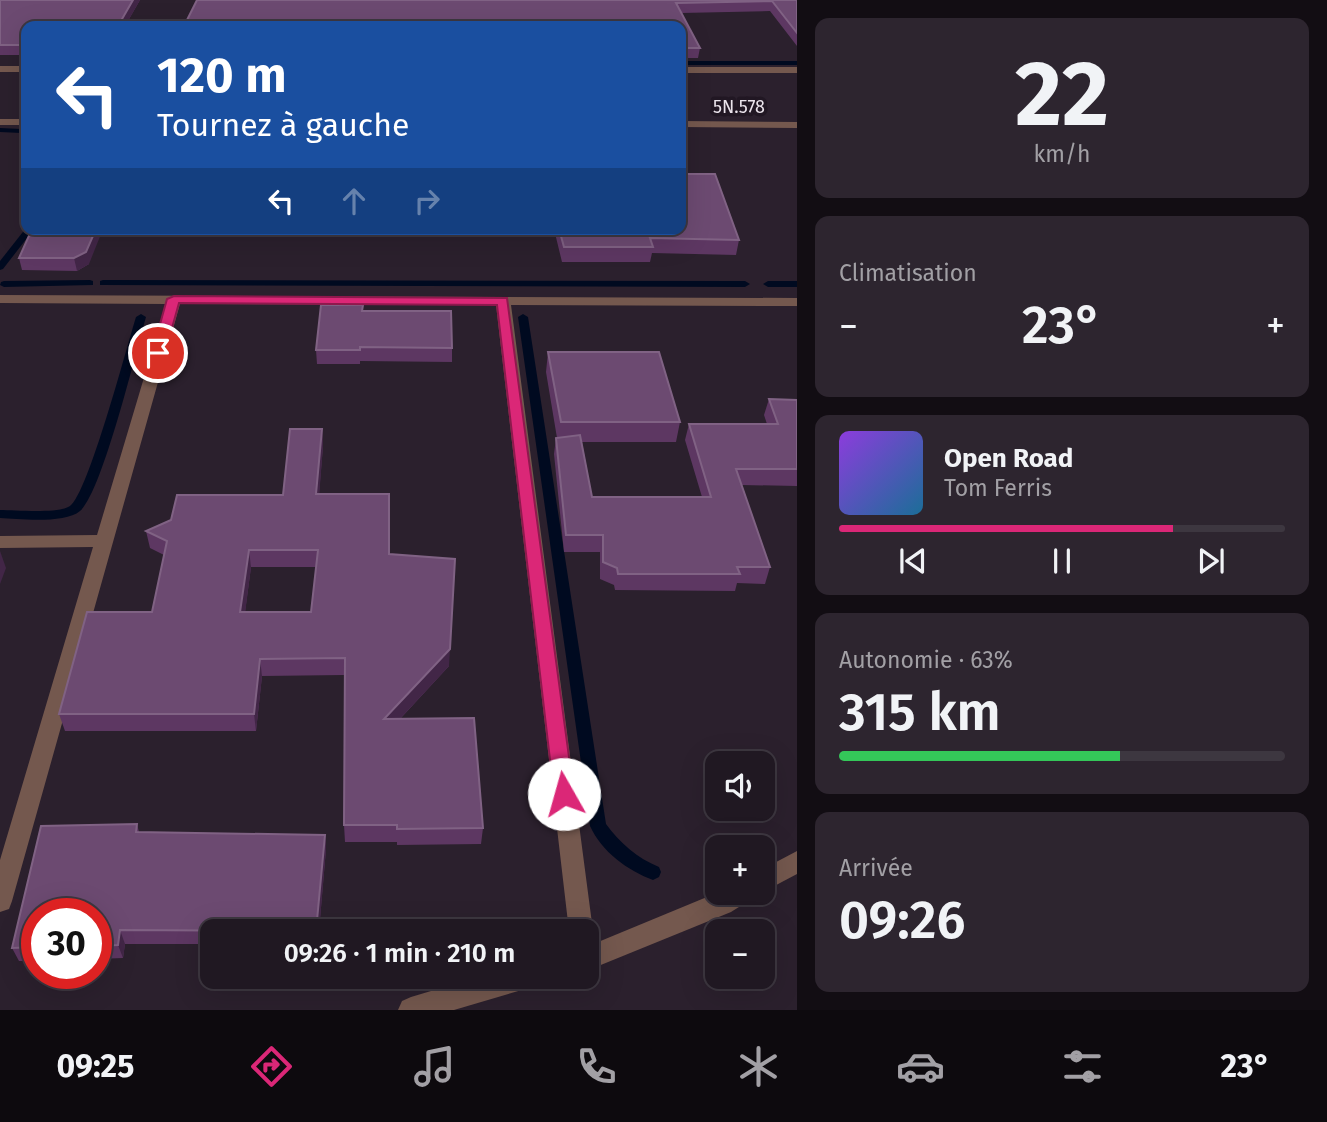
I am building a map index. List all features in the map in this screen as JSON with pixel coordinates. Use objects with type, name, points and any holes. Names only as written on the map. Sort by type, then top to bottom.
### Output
[{"type":"street","points":[[0,69],[21,69]]},
{"type":"street","points":[[686,70],[797,70]]},
{"type":"street","points":[[0,122],[21,122]]},
{"type":"street","name":"5N.578","points":[[686,124],[797,125]]},
{"type":"street","points":[[0,299],[797,302]]},
{"type":"street","points":[[0,901],[174,299]]},
{"type":"street","points":[[503,301],[580,919]]},
{"type":"street","points":[[0,541],[104,541]]},
{"type":"street","points":[[775,874],[797,862]]},
{"type":"street","points":[[599,954],[720,905]]},
{"type":"street","points":[[411,1010],[482,989]]},
{"type":"building","points":[[0,0],[133,0],[121,21],[21,21],[21,45],[0,45]]},
{"type":"building","points":[[197,0],[797,0],[797,33],[772,1],[676,3],[686,21],[186,21]]},
{"type":"building","points":[[686,22],[700,48],[686,48]]},
{"type":"building","points":[[686,174],[715,174],[739,240],[650,238],[653,247],[564,247],[561,235],[686,235]]},
{"type":"building","points":[[29,235],[93,235],[86,252],[74,258],[19,258]]},
{"type":"building","points":[[321,305],[363,305],[362,311],[451,311],[452,348],[360,347],[360,350],[316,350]]},
{"type":"building","points":[[548,352],[659,352],[680,422],[561,422]]},
{"type":"building","points":[[769,399],[797,400],[797,469],[736,469],[770,567],[737,567],[740,574],[618,574],[617,568],[603,562],[603,535],[566,535],[556,438],[580,435],[592,497],[711,497],[689,424],[778,424]]},
{"type":"building","points":[[290,429],[322,429],[316,494],[389,494],[389,554],[455,559],[450,649],[384,719],[474,718],[483,828],[397,829],[397,825],[344,825],[345,658],[260,659],[254,714],[59,714],[87,612],[152,612],[167,541],[146,531],[171,520],[177,495],[283,495]],"holes":[[[249,550],[318,550],[311,612],[240,612]]]},
{"type":"building","points":[[137,824],[136,832],[325,835],[317,919],[200,919],[200,930],[120,930],[118,945],[112,945],[112,898],[24,898],[41,826]]},
{"type":"building","points":[[21,910],[21,948],[12,948]]},
{"type":"waterway","points":[[686,63],[797,63]]},
{"type":"waterway","points":[[0,130],[21,131]]},
{"type":"waterway","points":[[0,267],[25,235]]},
{"type":"waterway","points":[[4,284],[90,283]]},
{"type":"waterway","points":[[103,283],[745,284]]},
{"type":"waterway","points":[[768,284],[797,284]]},
{"type":"waterway","points":[[0,514],[58,514],[75,509],[82,500],[101,452],[141,317]]},
{"type":"waterway","points":[[523,317],[598,826],[622,854],[653,872]]},
{"type":"route","points":[[158,353],[174,299],[503,301],[564,794]]}]
